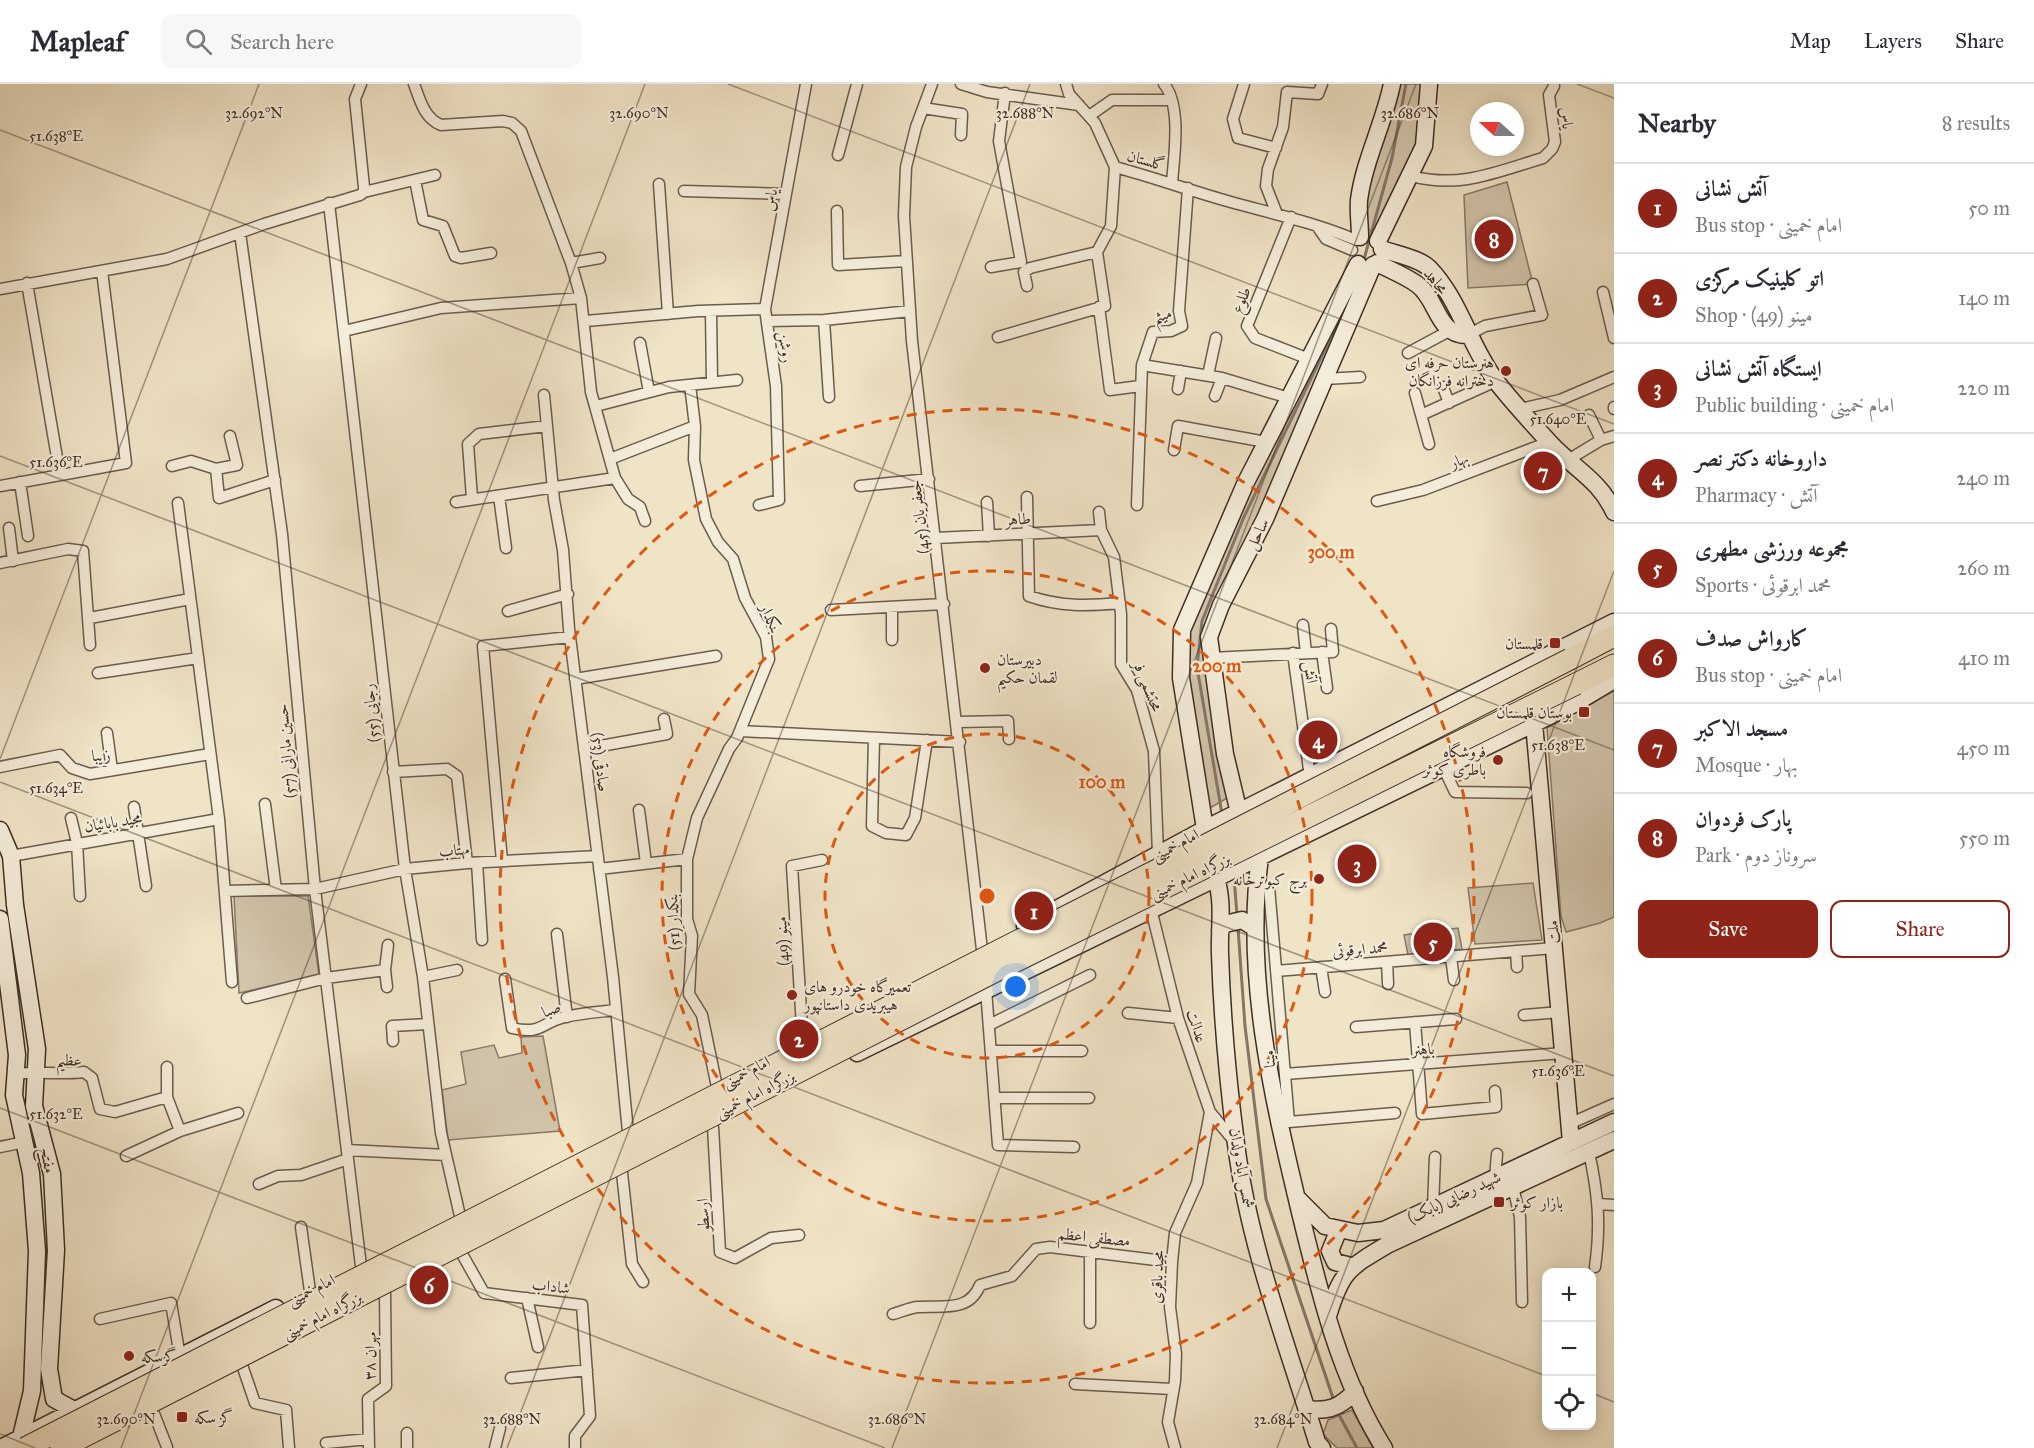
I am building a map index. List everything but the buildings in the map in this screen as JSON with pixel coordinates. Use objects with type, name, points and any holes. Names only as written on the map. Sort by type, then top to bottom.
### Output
[{"type":"highway","name":"بزرگراه امام خمینی","points":[[23,1443],[1614,636]]},
{"type":"highway","name":"بزرگراه امام خمینی","points":[[61,1448],[994,972],[1614,665]]},
{"type":"main road","name":"ساحل","points":[[1239,813],[1225,754],[1209,637],[1221,605],[1265,519],[1324,379],[1367,251],[1359,202],[1365,169],[1384,119],[1392,84]]},
{"type":"main road","name":"ساحل","points":[[1205,828],[1181,678],[1182,630],[1215,549],[1266,442],[1367,251],[1411,176],[1424,146],[1429,84]]},
{"type":"main road","name":"مجاهد","points":[[1367,251],[1420,286],[1449,331]]},
{"type":"main road","name":"مجاهد","points":[[1367,251],[1427,266],[1455,305],[1465,323],[1467,335],[1496,381],[1549,442],[1610,493],[1614,512]]},
{"type":"main road","points":[[1449,331],[1459,336],[1467,335]]},
{"type":"main road","name":"امام خمینی","points":[[1,1448],[23,1443],[74,1410],[803,1043],[982,950],[1205,828],[1239,813],[1614,622]]},
{"type":"main road","name":"امام خمینی","points":[[81,1448],[908,1028],[1534,723],[1614,680]]},
{"type":"main road","name":"ملت","points":[[1534,723],[1571,1142]]},
{"type":"main road","points":[[1350,756],[1346,776],[1350,786],[1362,800],[1370,803]]},
{"type":"main road","points":[[1325,769],[1333,771],[1345,785],[1349,794],[1349,813]]},
{"type":"main road","name":"مفتح","points":[[0,830],[11,855],[15,905],[37,1049],[34,1106],[52,1174],[55,1210],[50,1369],[54,1399]]},
{"type":"main road","points":[[1260,857],[1255,894],[1255,928],[1273,1096],[1328,1317],[1365,1418],[1384,1448]]},
{"type":"main road","name":"شمس آباد ولدان","points":[[1216,878],[1221,897],[1220,930],[1224,1019],[1240,1172],[1266,1279],[1317,1442],[1322,1448]]},
{"type":"main road","name":"مفتح","points":[[0,919],[7,1026],[16,1074],[14,1095],[31,1173],[37,1251],[35,1340],[30,1402],[23,1443]]},
{"type":"main road","points":[[1220,930],[1225,924],[1242,920],[1255,928]]},
{"type":"main road","points":[[894,996],[908,1028]]},
{"type":"main road","name":"شهید رضایی (بابک)","points":[[1297,1197],[1325,1226],[1358,1233],[1384,1230],[1614,1122]]},
{"type":"main road","name":"شهید رضایی (بابک)","points":[[1351,1266],[1387,1245],[1614,1140]]},
{"type":"main road","points":[[1328,1317],[1340,1283],[1351,1266],[1335,1262],[1330,1251],[1339,1229]]},
{"type":"main road","points":[[1307,1409],[1334,1408],[1346,1402],[1355,1391]]},
{"type":"main road","points":[[30,1402],[37,1408],[47,1407],[54,1399],[74,1410]]},
{"type":"street","points":[[361,84],[355,99],[364,192]]},
{"type":"street","points":[[414,84],[428,117],[435,123],[441,125],[503,121],[512,123],[521,131],[571,263],[581,298],[586,321],[591,392],[615,478],[628,500],[640,507],[645,521]]},
{"type":"street","name":"یاس","points":[[767,321],[765,309],[806,84]]},
{"type":"street","points":[[838,154],[857,84]]},
{"type":"street","name":"جعفریان (45)","points":[[932,84],[906,167],[904,216],[910,311],[982,950]]},
{"type":"street","name":"گلستان","points":[[1066,84],[1069,94],[1089,116],[1115,167],[1291,217],[1319,229],[1329,228],[1367,251]]},
{"type":"street","points":[[1164,84],[1170,91],[1176,136],[1172,183]]},
{"type":"street","points":[[1244,84],[1233,120],[1238,138],[1276,148]]},
{"type":"street","points":[[1277,214],[1266,186],[1283,127],[1287,92],[1318,93],[1322,84]]},
{"type":"street","points":[[966,85],[987,92],[1080,105]]},
{"type":"street","name":"یاس","points":[[1411,176],[1435,183],[1456,182],[1543,158],[1555,142],[1549,95],[1556,85]]},
{"type":"street","points":[[991,267],[1021,262],[999,141],[1005,93]]},
{"type":"street","points":[[1089,116],[1112,100],[1171,100]]},
{"type":"street","points":[[923,108],[962,114],[961,135]]},
{"type":"street","points":[[1115,167],[1111,226],[1097,252],[1110,390],[1140,386]]},
{"type":"street","points":[[0,289],[167,259],[364,192],[435,175]]},
{"type":"street","points":[[415,180],[423,220],[443,226],[455,256],[461,258],[491,253]]},
{"type":"street","points":[[658,184],[668,314]]},
{"type":"street","name":"میثم","points":[[1137,505],[1142,365],[1153,332],[1182,326],[1179,311],[1188,188]]},
{"type":"street","points":[[684,191],[786,195]]},
{"type":"street","name":"رجایی (55)","points":[[329,203],[405,869],[423,977],[446,1155],[460,1216]]},
{"type":"street","points":[[837,211],[838,265],[907,261]]},
{"type":"street","name":"طلوع","points":[[1291,217],[1247,326],[1255,338],[1309,359]]},
{"type":"street","name":"حسین مارانی (57)","points":[[240,233],[282,534],[315,889],[361,1266]]},
{"type":"street","points":[[1027,286],[1024,272],[1030,268],[1097,252]]},
{"type":"street","points":[[571,263],[600,258]]},
{"type":"street","points":[[0,486],[126,463],[102,271]]},
{"type":"street","points":[[27,283],[60,475]]},
{"type":"street","points":[[1467,335],[1485,326],[1542,315],[1533,284]]},
{"type":"street","points":[[1603,292],[1614,338]]},
{"type":"street","points":[[344,331],[414,312],[441,308],[581,298]]},
{"type":"street","points":[[998,337],[1102,306]]},
{"type":"street","points":[[586,321],[765,309]]},
{"type":"street","points":[[711,311],[712,382]]},
{"type":"street","name":"روشن","points":[[759,505],[779,500],[776,386],[767,321],[824,320],[910,311]]},
{"type":"street","points":[[824,320],[829,397]]},
{"type":"street","points":[[1408,353],[1449,331]]},
{"type":"street","points":[[1208,375],[1216,339]]},
{"type":"street","points":[[640,343],[649,392]]},
{"type":"street","points":[[1142,365],[1222,378],[1289,398]]},
{"type":"street","points":[[1178,389],[1181,371]]},
{"type":"street","points":[[1324,379],[1359,377]]},
{"type":"street","points":[[1520,409],[1560,400],[1614,377]]},
{"type":"street","points":[[1215,396],[1222,378]]},
{"type":"street","points":[[596,406],[649,392],[737,380]]},
{"type":"street","points":[[1421,415],[1496,381]]},
{"type":"street","name":"بنکدار","points":[[687,859],[697,818],[740,731],[769,659],[766,637],[759,620],[745,598],[733,559],[718,542],[706,519],[694,460],[695,426],[690,385]]},
{"type":"street","points":[[1443,387],[1449,403]]},
{"type":"street","points":[[1415,393],[1429,444]]},
{"type":"street","name":"صادقی (53)","points":[[544,395],[552,485],[568,594],[570,637],[598,856],[628,1132]]},
{"type":"street","points":[[1589,415],[1600,440]]},
{"type":"street","points":[[472,498],[468,444],[473,439],[479,434],[548,426]]},
{"type":"street","points":[[610,459],[695,426]]},
{"type":"street","points":[[1174,450],[1178,426],[1266,442]]},
{"type":"street","points":[[172,466],[191,461],[216,469],[237,465],[230,436]]},
{"type":"street","points":[[1568,460],[1600,440],[1614,436]]},
{"type":"street","name":"بهار","points":[[1377,501],[1423,490],[1549,442]]},
{"type":"street","points":[[216,469],[219,498],[275,480]]},
{"type":"street","points":[[456,502],[552,485],[615,478]]},
{"type":"street","points":[[860,486],[929,479]]},
{"type":"street","points":[[20,482],[28,536]]},
{"type":"street","points":[[499,496],[506,548]]},
{"type":"street","points":[[1027,497],[1029,596],[1052,604],[1084,606],[1120,603]]},
{"type":"street","points":[[987,502],[989,536]]},
{"type":"street","points":[[178,503],[219,819],[232,982]]},
{"type":"street","name":"محتشمی فر","points":[[1099,512],[1101,530],[1114,557],[1120,603],[1121,664],[1137,690],[1154,751],[1158,854]]},
{"type":"street","points":[[9,528],[14,561]]},
{"type":"street","name":"طاهر","points":[[936,538],[1101,530]]},
{"type":"street","points":[[0,563],[68,549],[83,551],[90,618],[90,645]]},
{"type":"street","points":[[508,611],[568,594]]},
{"type":"street","points":[[90,618],[190,600]]},
{"type":"street","points":[[831,610],[944,604]]},
{"type":"street","points":[[892,607],[892,640]]},
{"type":"street","points":[[1303,625],[1306,653]]},
{"type":"street","points":[[1327,688],[1331,629]]},
{"type":"street","points":[[502,861],[483,646],[570,637]]},
{"type":"street","points":[[1293,653],[1328,652]]},
{"type":"street","name":"آتش","points":[[1211,658],[1293,653],[1310,777]]},
{"type":"street","points":[[576,679],[716,656]]},
{"type":"street","points":[[98,673],[198,658]]},
{"type":"street","points":[[584,749],[666,734],[664,719]]},
{"type":"street","points":[[958,722],[1008,721],[1009,739]]},
{"type":"street","points":[[740,731],[960,742]]},
{"type":"street","points":[[107,733],[112,770]]},
{"type":"street","points":[[874,738],[872,826],[886,833],[906,835],[915,818],[927,740]]},
{"type":"street","name":"زیبا","points":[[0,767],[60,755],[72,768],[90,774],[210,754]]},
{"type":"street","points":[[1443,767],[1455,792],[1527,794]]},
{"type":"street","points":[[393,772],[447,769],[458,776],[482,940]]},
{"type":"street","points":[[265,804],[276,890]]},
{"type":"street","points":[[134,807],[146,886]]},
{"type":"street","points":[[639,810],[646,863]]},
{"type":"street","points":[[71,818],[77,843],[80,896]]},
{"type":"street","name":"مجید بابائیان","points":[[11,855],[219,819]]},
{"type":"street","name":"مهتاب","points":[[225,891],[315,889],[405,869],[598,856]]},
{"type":"street","points":[[599,869],[687,859]]},
{"type":"street","name":"بنکدار (51)","points":[[687,859],[687,919],[692,936],[689,993],[702,1015],[717,1087]]},
{"type":"street","name":"مینو (49)","points":[[803,1043],[792,866],[822,860]]},
{"type":"street","name":"مینا","points":[[1269,887],[1289,1122],[1395,1113]]},
{"type":"street","name":"عدالت","points":[[1151,909],[1178,1018],[1210,1112],[1236,1142]]},
{"type":"street","points":[[557,934],[567,1017]]},
{"type":"street","points":[[387,987],[385,970],[388,945]]},
{"type":"street","name":"محمد ابرقوئی","points":[[1276,971],[1554,948]]},
{"type":"street","points":[[1516,951],[1517,967]]},
{"type":"street","points":[[1451,957],[1454,980]]},
{"type":"street","points":[[1387,962],[1388,984]]},
{"type":"street","points":[[1321,967],[1324,992]]},
{"type":"street","points":[[247,998],[326,978],[385,970]]},
{"type":"street","points":[[423,977],[457,970]]},
{"type":"street","points":[[989,1025],[1090,975]]},
{"type":"street","name":"صبا","points":[[505,979],[512,1028],[526,1031],[542,1029],[553,1021],[567,1017],[616,1010]]},
{"type":"street","points":[[987,990],[998,1145],[1074,1147]]},
{"type":"street","points":[[1524,1015],[1560,1012]]},
{"type":"street","points":[[1128,1013],[1178,1018]]},
{"type":"street","points":[[1356,1027],[1456,1019]]},
{"type":"street","points":[[1415,1022],[1422,1114],[1496,1107],[1496,1091]]},
{"type":"street","points":[[393,1041],[392,1026],[428,1024]]},
{"type":"street","points":[[991,1051],[1082,1051]]},
{"type":"street","name":"باهنر","points":[[1285,1074],[1563,1053]]},
{"type":"street","points":[[167,1066],[166,1096],[180,1131]]},
{"type":"street","name":"عظیم","points":[[16,1074],[34,1072],[58,1076],[84,1072],[92,1078],[100,1109],[115,1112],[166,1096]]},
{"type":"street","points":[[995,1098],[1089,1098]]},
{"type":"street","points":[[1569,1125],[1614,1104]]},
{"type":"street","name":"مجید باقری","points":[[1175,1448],[1168,1422],[1176,1354],[1170,1307],[1175,1233],[1197,1183],[1210,1112]]},
{"type":"street","points":[[126,1156],[180,1131],[238,1113]]},
{"type":"street","name":"ارسطو","points":[[713,1127],[720,1252],[735,1258],[771,1238],[799,1235]]},
{"type":"street","points":[[0,1147],[25,1142]]},
{"type":"street","points":[[1589,1152],[1600,1231],[1595,1267]]},
{"type":"street","points":[[1495,1178],[1497,1154]]},
{"type":"street","points":[[259,1184],[278,1176],[301,1175],[348,1155],[446,1155]]},
{"type":"street","points":[[1433,1207],[1435,1157]]},
{"type":"street","points":[[622,1173],[632,1264],[644,1282]]},
{"type":"street","points":[[1513,1187],[1520,1217],[1522,1302]]},
{"type":"street","points":[[1598,1204],[1614,1205]]},
{"type":"street","points":[[301,1227],[310,1291]]},
{"type":"street","name":"مصطفی اعظم","points":[[893,1314],[915,1308],[956,1307],[976,1296],[980,1285],[1012,1276],[1036,1249],[1050,1247],[1172,1262]]},
{"type":"street","points":[[1090,1251],[1090,1323]]},
{"type":"street","name":"شاداب","points":[[462,1254],[484,1293],[582,1305],[590,1416],[575,1436],[575,1448]]},
{"type":"street","name":"مهران ۳۸","points":[[369,1443],[369,1399],[386,1386],[385,1293]]},
{"type":"street","points":[[526,1298],[538,1347]]},
{"type":"street","points":[[100,1319],[171,1303],[180,1357]]},
{"type":"street","points":[[242,1365],[255,1403],[286,1410],[289,1448]]},
{"type":"street","points":[[511,1378],[587,1370]]},
{"type":"street","points":[[1075,1384],[1172,1389]]},
{"type":"street","points":[[153,1411],[167,1447]]},
{"type":"street","points":[[495,1448],[500,1428]]},
{"type":"street","points":[[407,1433],[407,1448]]},
{"type":"street","points":[[326,1443],[369,1443]]},
{"type":"shaded area","points":[[1398,84],[1423,84],[1416,150],[1377,234],[1367,229],[1365,199]]},
{"type":"shaded area","points":[[1507,182],[1533,284],[1468,288],[1464,195]]},
{"type":"shaded area","points":[[1366,272],[1208,629],[1229,797],[1208,809],[1187,680],[1187,631],[1221,547],[1359,273]]},
{"type":"shaded area","points":[[1614,691],[1614,917],[1566,932],[1561,916],[1547,728]]},
{"type":"shaded area","points":[[1533,883],[1542,940],[1475,944],[1468,888]]},
{"type":"shaded area","points":[[234,896],[308,896],[319,975],[239,993]]},
{"type":"shaded area","points":[[1458,928],[1462,949],[1408,955],[1404,935]]},
{"type":"shaded area","points":[[543,1036],[560,1131],[448,1140],[442,1090],[466,1084],[461,1052],[494,1045],[499,1058],[522,1053],[521,1037]]},
{"type":"shaded area","points":[[1352,1410],[1373,1448],[1337,1448],[1323,1434],[1328,1420]]},
{"type":"waterway","points":[[1363,263],[1392,158],[1406,84]]},
{"type":"waterway","points":[[1222,814],[1197,667],[1202,621],[1243,519],[1352,294]]},
{"type":"waterway","points":[[1234,877],[1237,915]]},
{"type":"waterway","points":[[1238,928],[1245,1026],[1266,1199],[1334,1401]]},
{"type":"waterway","points":[[1338,1413],[1357,1448]]},
{"type":"place","name":"پارک فردوان","points":[[1494,239]]},
{"type":"place","name":"هنرستان حرفه ای دخترانه فرزانگان","points":[[1506,371]]},
{"type":"place","name":"مسجد الاکبر","points":[[1543,471]]},
{"type":"place","name":"قلمستان","points":[[1555,643]]},
{"type":"place","name":"دبیرستان لقمان حکیم","points":[[985,668]]},
{"type":"place","name":"بوستان قلمستان","points":[[1584,712]]},
{"type":"place","name":"داروخانه دکتر نصر","points":[[1318,740]]},
{"type":"place","name":"فروشگاه باطری کوثر","points":[[1498,760]]},
{"type":"place","name":"ایستگاه آتش نشانی","points":[[1357,864]]},
{"type":"place","name":"برج کبوترخانه","points":[[1319,879]]},
{"type":"place","name":"آتش نشانی","points":[[1034,911]]},
{"type":"place","name":"مجموعه ورزشی مطهری","points":[[1433,942]]},
{"type":"place","name":"تعمیرگاه خودرو های هیبریدی داستانپور","points":[[792,995]]},
{"type":"place","name":"اتو کلینیک مرکزی","points":[[799,1039]]},
{"type":"place","name":"بازار کوثر","points":[[1499,1202]]},
{"type":"place","name":"کارواش صدف","points":[[429,1285]]},
{"type":"place","name":"گزسکه","points":[[129,1356]]},
{"type":"place","name":"گز سکه","points":[[182,1417]]}]
